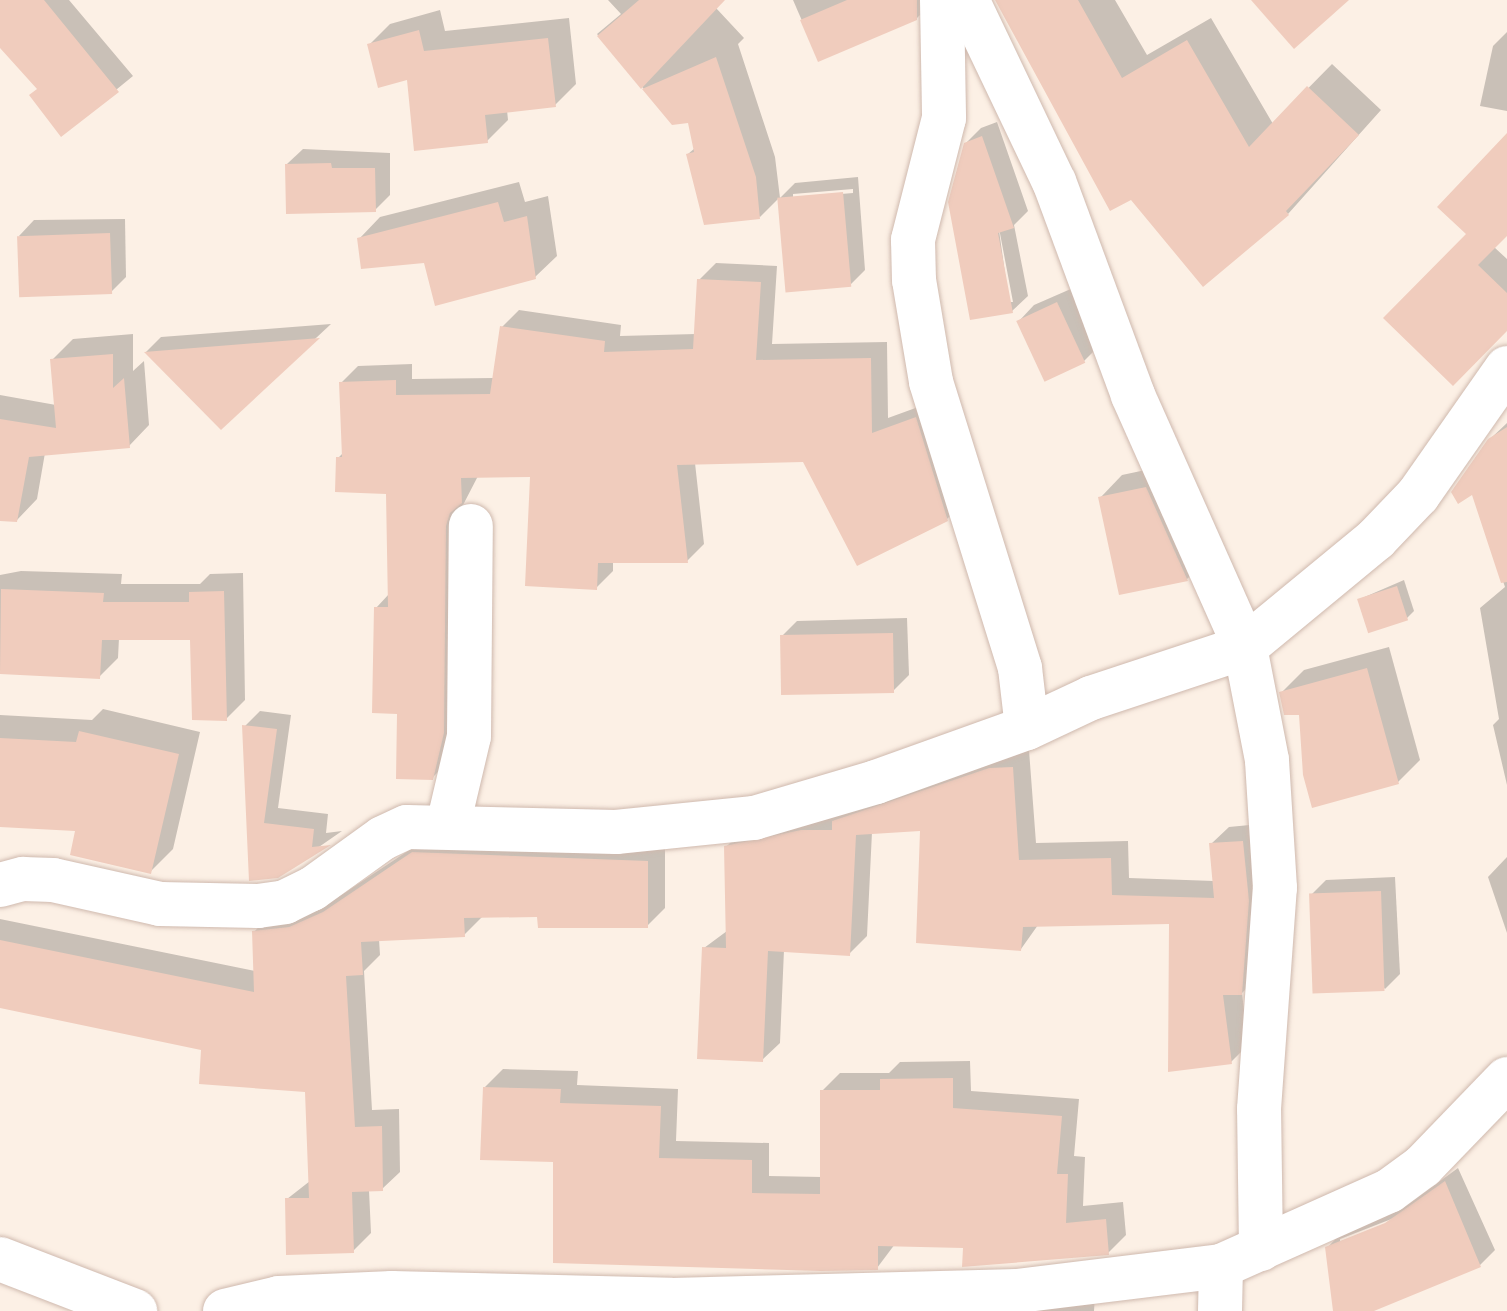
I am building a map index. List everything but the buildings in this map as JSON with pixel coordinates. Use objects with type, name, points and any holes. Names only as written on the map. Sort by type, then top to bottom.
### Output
[{"type":"street","points":[[942,0],[944,118],[913,240],[914,280],[931,382],[1020,668],[1027,728]]},
{"type":"street","points":[[967,0],[1054,182],[1133,395],[1245,647],[1267,760],[1275,888],[1259,1109],[1261,1249]]},
{"type":"street","points":[[0,885],[23,879],[53,880],[160,904],[258,906],[312,889],[394,830],[448,825],[616,832],[754,818],[876,782],[1027,728],[1091,698],[1245,647],[1376,539],[1418,495],[1507,368]]},
{"type":"street","points":[[448,825],[469,736],[471,526]]},
{"type":"street","points":[[225,1311],[279,1298],[392,1293],[671,1300],[1018,1291],[1221,1266],[1389,1191],[1423,1166],[1507,1079]]},
{"type":"street","points":[[0,1259],[135,1311]]},
{"type":"street","points":[[1220,1311],[1221,1266]]}]
